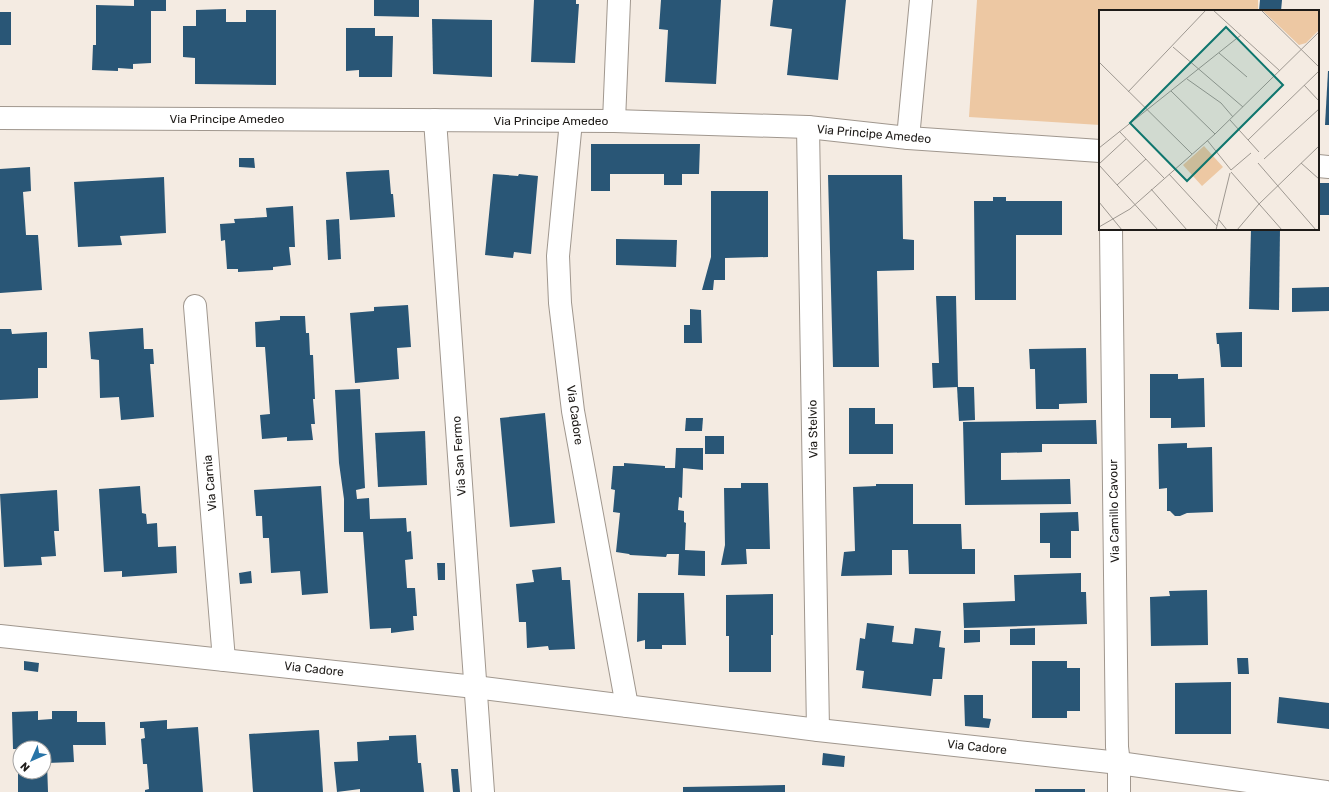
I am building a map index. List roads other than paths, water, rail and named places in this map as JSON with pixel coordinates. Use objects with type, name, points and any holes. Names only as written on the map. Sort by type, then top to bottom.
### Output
[{"type":"street","points":[[614,121],[619,0]]},
{"type":"street","points":[[908,138],[921,0]]},
{"type":"street","name":"Via Principe Amedeo","points":[[0,118],[614,121],[808,127],[908,138],[1099,151]]},
{"type":"street","name":"Via San Fermo","points":[[435,120],[483,792]]},
{"type":"street","name":"Via Cadore","points":[[571,121],[558,256],[560,303],[576,425],[627,706]]},
{"type":"street","name":"Via Stelvio","points":[[808,127],[818,730]]},
{"type":"street","points":[[1319,166],[1329,167]]},
{"type":"street","name":"Via Camillo Cavour","points":[[1111,230],[1117,747],[1119,763],[1119,792]]},
{"type":"street","name":"Via Carnia","points":[[195,306],[224,660]]},
{"type":"street","name":"Via Cadore","points":[[0,636],[475,686],[818,730],[1119,763],[1326,792]]}]
